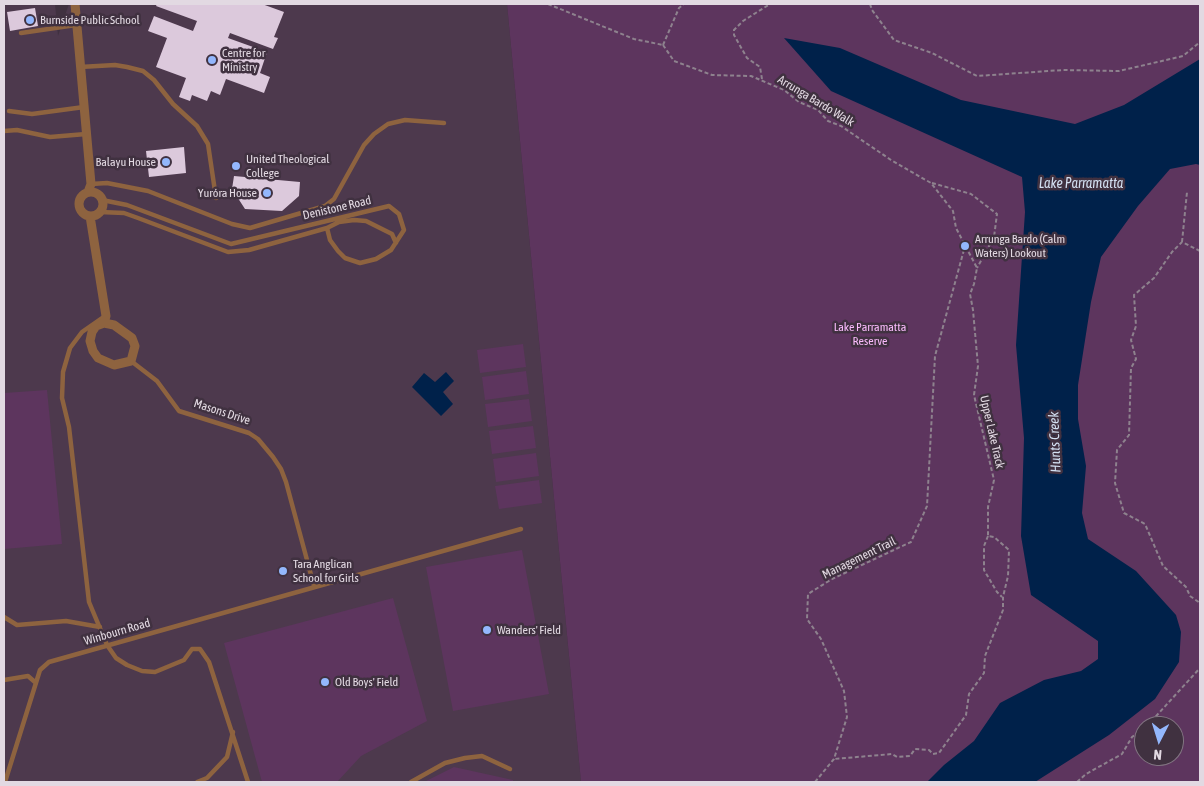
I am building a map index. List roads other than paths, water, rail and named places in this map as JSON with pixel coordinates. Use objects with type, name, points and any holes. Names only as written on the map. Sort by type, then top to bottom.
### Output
[{"type":"street","points":[[74,4],[90,188],[102,200],[100,212],[90,216]]},
{"type":"street","points":[[90,188],[81,198],[79,204],[81,211],[90,216]]},
{"type":"street","points":[[90,216],[105,319],[132,338],[135,346],[131,361],[114,366],[98,358],[93,351],[90,341],[92,332],[105,319]]},
{"type":"lane","points":[[22,33],[76,25]]},
{"type":"lane","points":[[80,67],[121,66],[142,71],[154,80],[174,104],[197,126],[208,144],[216,198]]},
{"type":"lane","points":[[9,111],[32,114],[84,107]]},
{"type":"lane","points":[[90,188],[107,183],[148,191],[232,224],[250,228],[324,206],[334,199],[364,145],[374,134],[388,124],[405,120],[444,123]]},
{"type":"lane","points":[[4,131],[17,130],[50,137],[86,134]]},
{"type":"lane","name":"Denistone Road","points":[[100,212],[124,214],[138,218],[228,252],[249,250],[327,228],[330,240],[338,251],[345,258],[360,262],[376,259],[391,250],[404,230],[404,224],[399,214],[389,206],[231,244],[127,205],[102,200]]},
{"type":"lane","points":[[327,228],[339,222],[366,221],[392,234],[396,243]]},
{"type":"lane","points":[[105,319],[82,332],[70,348],[63,372],[62,398],[69,427],[89,602],[107,645],[116,658],[142,671],[155,672],[184,660],[192,649],[200,649],[209,662],[248,782]]},
{"type":"lane","name":"Masons Drive","points":[[131,361],[157,381],[179,411],[249,433],[258,439],[273,457],[281,469],[286,482],[314,586]]},
{"type":"lane","name":"Winbourn Road","points":[[5,782],[40,670],[49,662],[521,529]]},
{"type":"lane","points":[[4,617],[17,625],[66,621],[100,627]]},
{"type":"lane","points":[[4,680],[28,676],[36,683]]},
{"type":"lane","points":[[197,782],[208,778],[228,757],[233,731]]},
{"type":"lane","points":[[411,782],[445,763],[465,758],[482,756],[510,769]]},
{"type":"water","name":"Lake Parramatta","points":[[784,38],[840,48],[961,100],[1075,124],[1124,105],[1200,59],[1200,165],[1196,164],[1170,169],[1138,206],[1101,257],[1091,302],[1078,385],[1078,419],[1086,466],[1082,513],[1088,539],[1136,571],[1176,615],[1181,632],[1179,662],[1155,699],[1109,735],[1035,782],[927,782],[944,765],[974,741],[1000,703],[1044,680],[1081,671],[1098,659],[1098,641],[1031,595],[1021,536],[1024,438],[1016,345],[1025,212],[1022,177],[831,91]]},
{"type":"water","points":[[446,372],[454,381],[443,392],[453,404],[441,416],[412,387],[424,373],[435,382]]},
{"type":"place","name":"Burnside Public School","points":[[30,20]]},
{"type":"place","name":"Centre for Ministry","points":[[212,60]]},
{"type":"place","name":"Balayu House","points":[[166,162]]},
{"type":"place","name":"United Theological College","points":[[236,166]]},
{"type":"place","name":"Yuróra House","points":[[267,193]]},
{"type":"place","name":"Arrunga Bardo (Calm Waters) Lookout","points":[[965,246]]},
{"type":"place","name":"Tara Anglican School for Girls","points":[[283,571]]},
{"type":"place","name":"Wanders' Field","points":[[487,630]]},
{"type":"place","name":"Old Boys' Field","points":[[325,682]]},
{"type":"park label","name":"Lake Parramatta Reserve","points":[[870,334]]},
{"type":"water label","name":"Hunts Creek","points":[[1055,442]]}]
